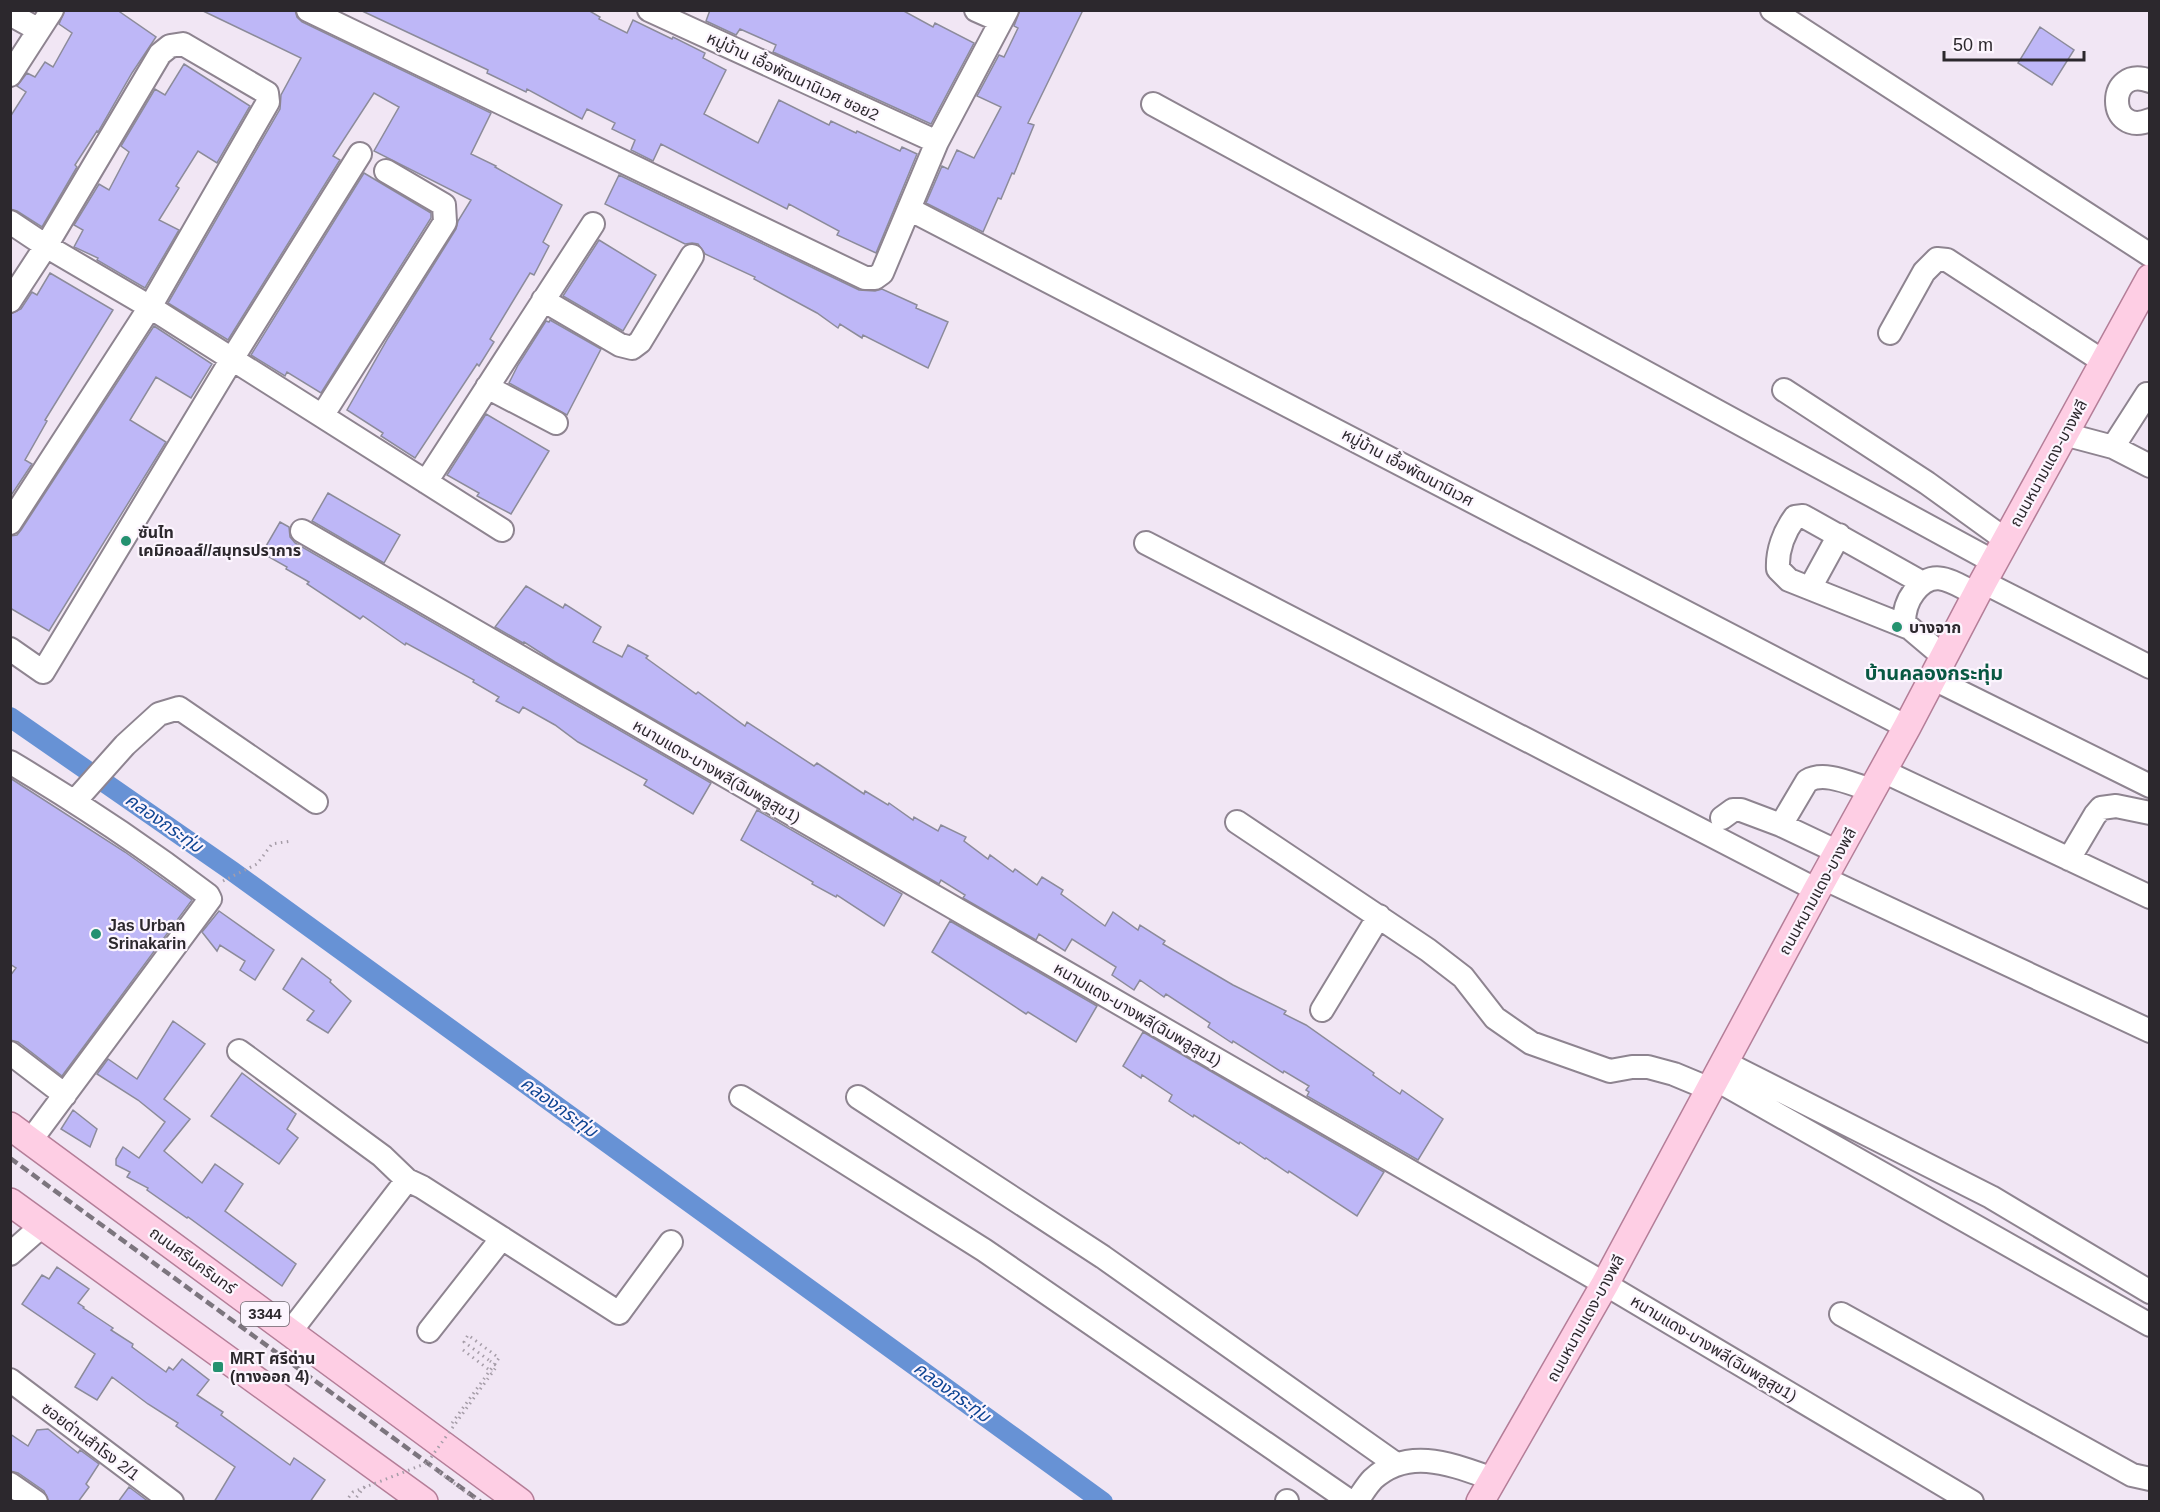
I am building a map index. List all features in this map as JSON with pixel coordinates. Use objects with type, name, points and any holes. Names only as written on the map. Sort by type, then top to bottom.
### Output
[{"type":"main road","name":"ถนนหนามแดง-บางพลี","points":[[1487,1490],[1605,1284],[1907,727],[1937,667],[2150,278]]},
{"type":"main road","name":"ถนนศรีนครินทร์","points":[[21,1133],[290,1332],[433,1452],[520,1502]]},
{"type":"main road","points":[[10,1202],[424,1502]]},
{"type":"street","points":[[10,75],[52,10]]},
{"type":"street","name":"หมู่บ้าน เอื้อพัฒนานิเวศ ซอย2","points":[[649,10],[938,142]]},
{"type":"street","points":[[316,12],[865,278],[875,278],[882,273],[938,142],[1004,16],[976,10]]},
{"type":"street","points":[[1772,10],[2150,255]]},
{"type":"street","points":[[10,14],[39,30]]},
{"type":"street","points":[[10,301],[46,246],[160,54],[170,46],[183,44],[267,93],[268,102],[150,307],[10,523]]},
{"type":"street","points":[[2150,81],[2136,78],[2128,80],[2122,85],[2116,99],[2119,112],[2124,118],[2137,123],[2150,120]]},
{"type":"street","points":[[1153,104],[1990,570],[2150,667]]},
{"type":"street","points":[[10,649],[43,672],[232,359],[360,154]]},
{"type":"street","points":[[321,416],[445,222],[444,205],[386,171]]},
{"type":"street","name":"หมู่บ้าน เอื้อพัฒนานิเวศ","points":[[909,209],[1907,727]]},
{"type":"street","points":[[10,222],[46,246],[150,307],[502,530]]},
{"type":"street","points":[[426,482],[593,224]]},
{"type":"street","points":[[543,300],[620,345],[632,348],[640,342],[692,256]]},
{"type":"street","points":[[1890,333],[1923,272],[1937,259],[1947,260],[2104,362]]},
{"type":"street","points":[[488,387],[556,423]]},
{"type":"street","points":[[1784,390],[1927,483],[1990,570]]},
{"type":"street","points":[[2113,447],[2147,394],[2150,394]]},
{"type":"street","points":[[2064,434],[2113,447],[2150,466]]},
{"type":"street","points":[[1907,627],[1789,580],[1778,569],[1777,559],[1787,528],[1795,517],[1803,516],[1921,582]]},
{"type":"street","name":"หนามแดง-บางพลี(ฉิมพลูสุข1)","points":[[302,531],[1605,1284],[1972,1502]]},
{"type":"street","points":[[1810,588],[1839,535]]},
{"type":"street","points":[[1146,543],[1820,884],[2150,1031]]},
{"type":"street","points":[[1990,570],[1943,579],[1934,576],[1921,582],[1909,598],[1904,612],[1904,623],[1937,667],[2150,786]]},
{"type":"street","points":[[81,794],[125,745],[159,714],[179,708],[316,802]]},
{"type":"street","points":[[10,762],[81,794],[148,850],[208,895],[210,899],[21,1133]]},
{"type":"street","points":[[1781,825],[1807,781],[1814,777],[1877,781],[2070,859],[2150,897]]},
{"type":"street","points":[[2070,859],[2094,815],[2101,808],[2116,806],[2150,813]]},
{"type":"street","points":[[1722,818],[1733,810],[1741,810],[1781,825],[1838,852]]},
{"type":"street","points":[[1237,822],[1428,950],[1462,977],[1495,1018],[1531,1043],[1610,1071],[1648,1067],[1674,1074],[1716,1077],[1991,1197],[2150,1292]]},
{"type":"street","points":[[1322,1010],[1379,916]]},
{"type":"street","points":[[239,1050],[382,1156],[407,1180],[422,1187],[619,1313],[671,1242]]},
{"type":"street","points":[[10,1053],[60,1086]]},
{"type":"street","points":[[1716,1077],[2150,1325]]},
{"type":"street","points":[[858,1097],[1103,1257],[1396,1464]]},
{"type":"street","points":[[741,1098],[984,1250],[1354,1502],[1373,1479],[1396,1464],[1419,1460],[1445,1462],[1487,1490]]},
{"type":"street","points":[[290,1332],[407,1180]]},
{"type":"street","points":[[10,1254],[43,1225]]},
{"type":"street","points":[[429,1331],[502,1238]]},
{"type":"street","points":[[1841,1314],[2132,1475],[2150,1479]]},
{"type":"street","name":"ซอยด่านสำโรง 2/1","points":[[10,1380],[172,1502]]},
{"type":"street","points":[[10,1484],[36,1502]]},
{"type":"path","points":[[220,882],[257,864],[272,844],[291,841]]},
{"type":"path","points":[[345,1502],[353,1492],[433,1452],[497,1366],[489,1361],[464,1342],[468,1335],[499,1358],[433,1452]]},
{"type":"path","points":[[463,1350],[492,1372]]},
{"type":"path","points":[[433,1452],[480,1502]]},
{"type":"building","points":[[65,10],[117,10],[156,37],[75,165],[77,167],[42,227],[10,209],[10,117],[26,92],[17,86],[27,73],[35,77],[45,62],[53,67],[72,33],[59,24]]},
{"type":"building","points":[[201,10],[295,10],[302,22],[491,113],[471,154],[562,205],[543,242],[549,246],[534,275],[530,273],[490,339],[494,342],[415,458],[381,436],[383,433],[347,410],[388,338],[456,229],[458,221],[471,200],[374,151],[399,107],[374,93],[333,156],[340,160],[228,340],[168,303],[280,109],[281,95],[301,58]]},
{"type":"building","points":[[360,10],[588,10],[600,17],[599,19],[627,33],[633,20],[705,53],[703,58],[726,70],[704,114],[758,143],[779,100],[829,125],[831,121],[900,151],[902,147],[917,154],[876,253],[837,235],[839,231],[789,204],[787,209],[661,144],[653,161],[631,150],[635,140],[612,129],[615,123],[587,109],[582,119],[527,89],[526,92],[487,73],[488,70]]},
{"type":"building","points":[[710,10],[902,10],[933,27],[935,23],[974,43],[931,124],[773,52],[776,45],[740,29],[736,35],[706,21]]},
{"type":"building","points":[[1020,10],[1083,10],[1028,123],[1034,125],[1014,174],[1012,173],[1001,199],[998,198],[983,232],[926,203],[942,166],[948,169],[957,150],[974,158],[1001,107],[977,96],[999,55],[1004,57],[1018,28],[1014,26]]},
{"type":"building","points":[[2040,27],[2074,50],[2052,85],[2018,63]]},
{"type":"building","points":[[184,64],[250,106],[217,163],[198,151],[176,186],[179,188],[159,220],[179,230],[145,288],[97,260],[98,258],[74,247],[83,230],[74,225],[99,184],[109,190],[129,152],[121,146],[155,89],[165,95]]},
{"type":"building","points":[[364,173],[431,213],[431,218],[321,393],[287,372],[285,376],[251,355]]},
{"type":"building","points":[[619,175],[859,290],[882,289],[948,322],[928,368],[863,335],[862,338],[840,324],[838,328],[817,313],[754,279],[755,277],[705,254],[698,244],[685,244],[605,204]]},
{"type":"building","points":[[599,240],[656,275],[623,331],[563,296]]},
{"type":"building","points":[[50,273],[113,310],[45,420],[47,421],[25,460],[32,464],[10,497],[10,314],[21,309],[32,292],[37,295]]},
{"type":"building","points":[[550,320],[601,349],[567,415],[509,383],[546,321]]},
{"type":"building","points":[[154,326],[212,364],[191,398],[156,377],[130,420],[166,442],[49,631],[10,608],[10,536],[17,535],[21,530]]},
{"type":"building","points":[[486,414],[549,451],[511,514],[477,496],[479,493],[447,475]]},
{"type":"building","points":[[328,493],[400,535],[384,563],[312,521]]},
{"type":"building","points":[[280,522],[289,527],[290,537],[295,543],[711,783],[693,814],[644,785],[647,780],[578,742],[555,725],[523,707],[519,713],[496,701],[499,697],[473,682],[474,680],[406,643],[405,645],[363,616],[360,619],[307,584],[309,582],[286,569],[287,567],[262,553]]},
{"type":"building","points":[[526,586],[563,608],[565,604],[601,627],[593,642],[622,657],[628,645],[648,656],[646,658],[745,726],[747,722],[814,766],[817,763],[864,794],[865,791],[888,805],[889,803],[913,820],[914,817],[938,831],[941,825],[966,837],[964,841],[988,859],[990,855],[1013,872],[1015,869],[1037,885],[1042,877],[1063,890],[1061,894],[1105,926],[1113,912],[1138,930],[1140,925],[1165,941],[1163,944],[1233,985],[1286,1011],[1284,1014],[1306,1025],[1400,1094],[1402,1090],[1443,1119],[1418,1160],[1307,1096],[1309,1092],[1306,1090],[1309,1086],[1284,1071],[1283,1073],[1233,1041],[1232,1043],[1208,1027],[1210,1023],[1166,994],[1164,997],[1140,980],[1134,990],[1112,975],[1116,967],[1072,939],[1065,951],[1039,934],[1036,940],[963,898],[965,895],[941,880],[939,884],[495,627]]},
{"type":"building","name":"Jas Urban Srinakarin","points":[[10,778],[125,852],[192,900],[62,1076],[18,1042],[10,1040],[10,976],[16,968],[10,964]]},
{"type":"building","points":[[757,810],[902,894],[884,926],[837,895],[836,897],[812,884],[813,882],[741,840]]},
{"type":"building","points":[[219,911],[274,950],[255,980],[240,970],[245,961],[220,945],[217,951],[202,932]]},
{"type":"building","points":[[950,921],[1097,1006],[1076,1042],[1028,1012],[1026,1014],[932,952]]},
{"type":"building","points":[[302,958],[331,980],[330,982],[351,1001],[328,1033],[307,1020],[314,1011],[283,989]]},
{"type":"building","points":[[173,1021],[205,1044],[164,1099],[190,1119],[164,1151],[202,1183],[215,1164],[243,1184],[225,1211],[296,1264],[282,1286],[147,1190],[148,1188],[127,1177],[130,1172],[116,1165],[116,1159],[123,1147],[139,1158],[165,1122],[138,1100],[97,1074],[108,1059],[137,1079]]},
{"type":"building","points":[[1143,1032],[1384,1172],[1357,1216],[1289,1171],[1288,1173],[1194,1115],[1193,1117],[1169,1101],[1172,1095],[1142,1075],[1141,1078],[1123,1066]]},
{"type":"building","points":[[242,1073],[296,1114],[287,1129],[298,1138],[279,1164],[211,1116]]},
{"type":"building","points":[[73,1110],[97,1129],[90,1147],[61,1129]]},
{"type":"building","points":[[57,1267],[89,1289],[78,1303],[113,1328],[111,1330],[133,1344],[132,1347],[166,1372],[169,1367],[173,1370],[182,1359],[209,1380],[197,1395],[223,1412],[221,1415],[290,1465],[294,1458],[325,1480],[310,1502],[214,1502],[235,1467],[176,1426],[178,1423],[112,1377],[97,1400],[75,1387],[95,1354],[22,1304],[42,1275],[49,1279]]},
{"type":"building","points":[[48,1429],[78,1453],[80,1450],[99,1464],[86,1484],[89,1487],[78,1502],[49,1502],[44,1491],[18,1473],[10,1471],[10,1434],[28,1446],[37,1430]]},
{"type":"building","points":[[129,1487],[149,1502],[118,1502]]},
{"type":"waterway","name":"คลองกระทุ่ม","points":[[10,717],[232,871],[1103,1502]]},
{"type":"railway","points":[[10,1158],[481,1502]]},
{"type":"place","name":"ซันไท เคมิคอลส์//สมุทรปราการ","points":[[126,541]]},
{"type":"place","name":"บางจาก","points":[[1897,627]]},
{"type":"place","name":"Jas Urban Srinakarin","points":[[96,934]]},
{"type":"place","name":"MRT ศรีด่าน (ทางออก 4)","points":[[218,1367]]},
{"type":"district","name":"บ้านคลองกระทุ่ม","points":[[1934,673]]}]
